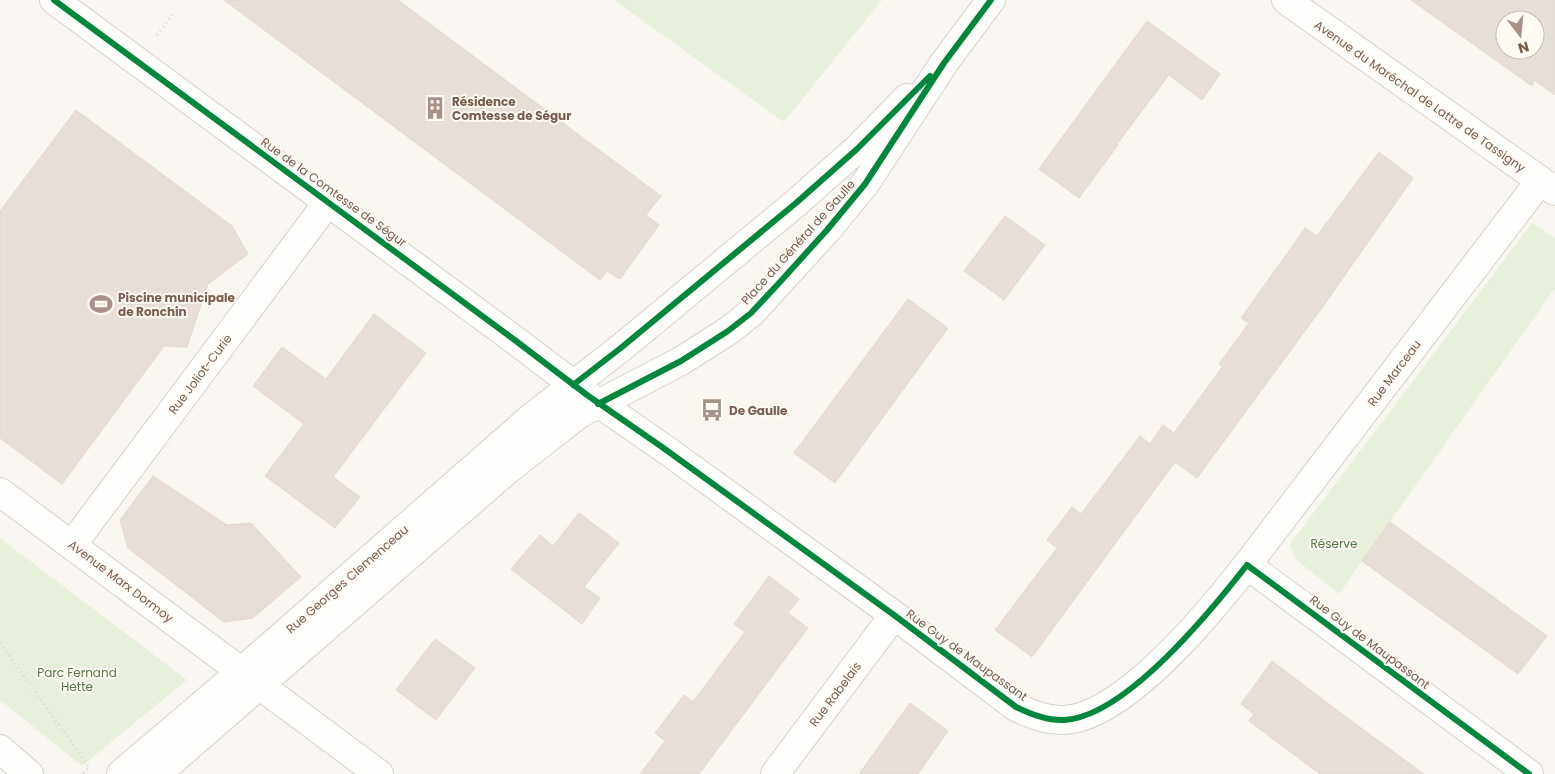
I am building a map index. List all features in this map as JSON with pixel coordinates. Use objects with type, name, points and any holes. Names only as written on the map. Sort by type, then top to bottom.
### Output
[{"type":"street","name":"Rue de la Comtesse de Ségur","points":[[54,0],[598,404]]},
{"type":"street","name":"Place du Général de Gaulle","points":[[598,404],[681,361],[728,331],[750,312],[827,230],[864,184],[944,63],[991,0]]},
{"type":"street","name":"Avenue du Maréchal de Lattre de Tassigny","points":[[1286,0],[1548,186]]},
{"type":"street","name":"Place du Général de Gaulle","points":[[573,385],[622,347],[796,203],[857,148],[944,63]]},
{"type":"street","name":"Rue Marceau","points":[[1248,565],[1548,186]]},
{"type":"street","name":"Rue Joliot-Curie","points":[[72,545],[328,202]]},
{"type":"street","name":"Rue Georges Clemenceau","points":[[157,774],[251,679],[472,468],[573,385]]},
{"type":"street","name":"Rue Georges Clemenceau","points":[[122,774],[251,679],[562,426],[598,404]]},
{"type":"street","name":"Rue Guy de Maupassant","points":[[598,404],[662,447],[894,615],[1016,707],[1029,714],[1063,720],[1084,715],[1105,706],[1146,676],[1174,651],[1248,565],[1529,774]]},
{"type":"street","name":"Avenue Marx Dormoy","points":[[0,492],[379,774]]},
{"type":"street","name":"Rue Rabelais","points":[[775,774],[894,615]]},
{"type":"street","points":[[0,749],[29,774]]},
{"type":"path","points":[[0,643],[89,767],[82,774]]},
{"type":"green space","points":[[614,0],[882,0],[784,122]]},
{"type":"green space","name":"Réserve","points":[[1532,223],[1555,238],[1555,288],[1339,594],[1295,559],[1290,544]]},
{"type":"green space","name":"Parc Fernand Hette","points":[[0,538],[187,680],[82,766],[0,700]]},
{"type":"building","name":"Résidence Comtesse de Ségur","points":[[224,0],[398,0],[661,196],[646,215],[659,225],[620,279],[607,271],[600,280]]},
{"type":"building","points":[[1411,0],[1555,0],[1555,95],[1534,80],[1532,86],[1495,60],[1545,60],[1545,10],[1495,10],[1495,60]]},
{"type":"building","points":[[1147,21],[1220,74],[1202,100],[1169,75],[1079,198],[1039,169]]},
{"type":"building","name":"Piscine municipale de Ronchin","points":[[76,110],[232,226],[248,254],[208,284],[187,347],[164,346],[62,484],[0,438],[0,211]]},
{"type":"building","points":[[1379,152],[1413,178],[1324,305],[1197,478],[1175,462],[1032,657],[995,630],[1057,548],[1047,540],[1072,507],[1081,514],[1140,436],[1150,444],[1163,425],[1174,433],[1223,366],[1219,364],[1249,323],[1241,318],[1305,228],[1317,236]]},
{"type":"building","points":[[1005,216],[1045,245],[1004,300],[964,271]]},
{"type":"building","points":[[908,299],[948,328],[835,483],[794,453]]},
{"type":"building","points":[[374,314],[426,353],[333,477],[360,497],[335,528],[265,476],[304,424],[253,386],[282,347],[326,379]]},
{"type":"building","points":[[153,476],[227,525],[251,523],[301,577],[253,618],[224,622],[128,548],[120,520]]},
{"type":"building","points":[[579,513],[619,543],[584,587],[600,598],[582,624],[511,569],[540,535],[553,546]]},
{"type":"building","points":[[1390,522],[1547,636],[1518,674],[1362,561]]},
{"type":"building","points":[[769,576],[799,599],[788,613],[808,628],[699,774],[640,774],[665,741],[655,733],[684,695],[693,702],[745,632],[734,624]]},
{"type":"building","points":[[435,639],[475,668],[436,720],[396,690]]},
{"type":"building","points":[[1272,661],[1424,774],[1320,774],[1249,721],[1254,714],[1241,704]]},
{"type":"building","points":[[910,703],[948,731],[918,774],[859,774]]},
{"type":"cycle path","points":[[54,0],[587,395],[894,615],[1016,707],[1045,718],[1064,720],[1088,714],[1113,701],[1139,682],[1165,659],[1212,608],[1247,565],[1529,774]]},
{"type":"cycle path","points":[[598,404],[681,361],[728,331],[751,313],[827,230],[865,184],[944,63],[991,0]]},
{"type":"cycle path","points":[[573,385],[622,347],[796,203],[857,149],[930,76]]},
{"type":"place","name":"Résidence Comtesse de Ségur","points":[[435,108]]},
{"type":"place","name":"Piscine municipale de Ronchin","points":[[101,304]]},
{"type":"place","name":"De Gaulle","points":[[712,410]]}]
